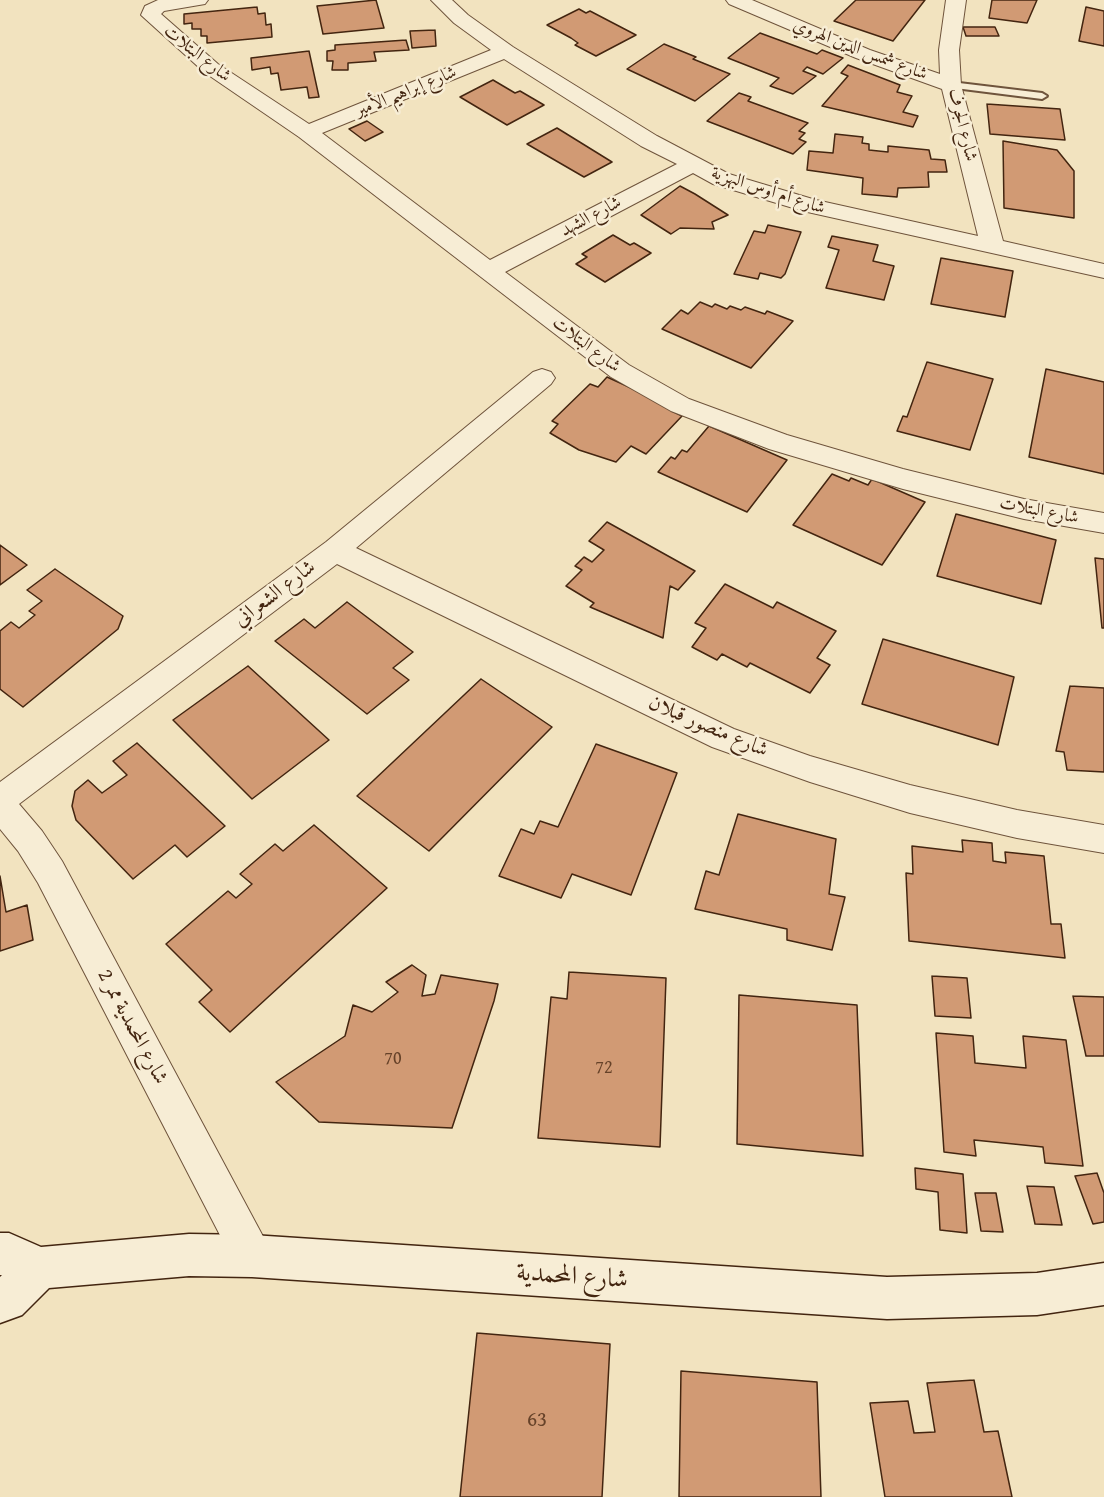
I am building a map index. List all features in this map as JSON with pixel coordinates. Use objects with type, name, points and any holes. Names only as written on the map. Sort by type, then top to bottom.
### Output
[{"type":"street","name":"شارع البتلات","points":[[198,0],[158,6],[152,10],[151,15],[157,23],[210,68],[307,132],[620,371],[680,405],[778,442],[903,479],[1024,509],[1104,523]]},
{"type":"street","name":"شارع أم أوس البهزية","points":[[441,0],[461,19],[506,51],[649,141],[721,179],[800,204],[1104,271]]},
{"type":"street","name":"شارع شمس الدين الهروي","points":[[736,0],[862,54],[951,85]]},
{"type":"street","name":"شارع الجرف","points":[[956,0],[949,50],[951,85],[993,248]]},
{"type":"street","name":"شارع إبراهيم الأمير","points":[[307,132],[506,51]]},
{"type":"street","name":"شارع الشهد","points":[[490,270],[692,165]]},
{"type":"street","name":"شارع الشعراني","points":[[0,800],[336,549],[542,378]]},
{"type":"street","name":"شارع منصور قبلان","points":[[336,549],[356,562],[723,738],[810,769],[910,799],[1017,824],[1104,839]]},
{"type":"street","name":"شارع المحمدية ممر 2","points":[[0,805],[30,841],[50,872],[252,1256]]},
{"type":"street","name":"شارع المحمدية","points":[[0,1254],[9,1254],[40,1268],[189,1255],[252,1256],[887,1298],[1037,1294],[1104,1284]]},
{"type":"street","points":[[0,1302],[7,1300],[40,1268]]},
{"type":"lane","points":[[951,85],[1042,96]]},
{"type":"building","points":[[376,0],[384,28],[323,34],[317,6]]},
{"type":"building","points":[[856,0],[925,0],[893,41],[834,21]]},
{"type":"building","points":[[992,0],[1037,0],[1027,23],[989,18]]},
{"type":"building","points":[[257,7],[258,14],[265,13],[266,25],[271,24],[272,37],[207,43],[207,36],[201,36],[201,29],[192,29],[192,23],[184,24],[184,14]]},
{"type":"building","points":[[1086,7],[1104,11],[1104,46],[1079,41]]},
{"type":"building","points":[[579,9],[586,13],[590,11],[636,35],[596,56],[575,45],[578,43],[547,25]]},
{"type":"building","points":[[963,27],[995,27],[999,36],[966,36]]},
{"type":"building","points":[[435,30],[436,46],[412,48],[410,31]]},
{"type":"building","points":[[760,33],[817,54],[822,50],[843,58],[823,74],[807,67],[803,71],[816,76],[793,94],[770,86],[779,78],[728,58]]},
{"type":"building","points":[[406,40],[409,50],[374,52],[376,61],[348,63],[348,70],[332,70],[333,61],[327,61],[327,51],[335,50],[335,45]]},
{"type":"building","points":[[664,44],[730,74],[695,101],[627,69]]},
{"type":"building","points":[[309,51],[319,97],[309,98],[307,87],[281,90],[278,73],[271,74],[270,67],[252,70],[251,58]]},
{"type":"building","points":[[848,65],[900,85],[897,92],[912,96],[903,112],[918,116],[913,127],[822,106],[848,76],[841,73]]},
{"type":"building","points":[[493,80],[515,93],[520,91],[544,105],[507,125],[460,97]]},
{"type":"building","points":[[739,93],[751,97],[748,101],[808,123],[799,131],[805,133],[799,139],[806,142],[793,154],[707,121]]},
{"type":"building","points":[[987,104],[1060,109],[1065,140],[990,134]]},
{"type":"building","points":[[367,121],[383,132],[365,141],[349,129]]},
{"type":"building","points":[[557,128],[612,162],[584,177],[527,144]]},
{"type":"building","points":[[835,134],[863,137],[862,143],[869,144],[869,150],[888,152],[888,146],[929,150],[931,159],[945,160],[947,172],[928,172],[929,187],[898,188],[897,197],[862,194],[863,178],[807,170],[809,151],[833,153]]},
{"type":"building","points":[[1003,141],[1057,150],[1074,171],[1074,218],[1004,208]]},
{"type":"building","points":[[680,186],[728,215],[712,222],[714,229],[680,228],[671,234],[641,215]]},
{"type":"building","points":[[768,225],[801,232],[785,274],[781,278],[760,273],[758,279],[734,274],[754,231],[765,233]]},
{"type":"building","points":[[613,235],[651,253],[605,282],[576,264],[587,257],[582,254]]},
{"type":"building","points":[[832,236],[878,245],[873,261],[894,266],[884,300],[826,288],[839,250],[828,247]]},
{"type":"building","points":[[941,258],[1013,271],[1005,317],[931,304]]},
{"type":"building","points":[[700,302],[712,307],[715,304],[727,309],[730,306],[741,310],[745,307],[765,314],[767,311],[793,321],[751,368],[662,329],[681,310],[688,314]]},
{"type":"building","points":[[927,362],[993,379],[970,450],[897,431],[903,416],[907,417]]},
{"type":"building","points":[[1046,369],[1104,382],[1104,474],[1029,457]]},
{"type":"building","points":[[607,377],[675,408],[672,411],[682,416],[646,454],[631,446],[616,462],[579,450],[550,433],[558,424],[552,421],[590,384],[598,387]]},
{"type":"building","points":[[709,426],[787,460],[747,512],[658,472],[671,457],[675,459],[682,450],[687,452]]},
{"type":"building","points":[[832,474],[868,485],[872,479],[925,502],[882,565],[793,525]]},
{"type":"building","points":[[956,514],[1056,540],[1041,604],[937,576]]},
{"type":"building","points":[[607,522],[695,571],[678,590],[670,586],[663,638],[590,607],[594,603],[566,586],[582,570],[575,566],[584,557],[592,562],[604,550],[589,541]]},
{"type":"building","points":[[0,545],[27,565],[0,585]]},
{"type":"building","points":[[1095,558],[1104,559],[1104,628],[1102,628]]},
{"type":"building","points":[[55,569],[123,616],[118,629],[23,707],[0,689],[0,631],[11,622],[19,628],[35,615],[29,611],[42,601],[27,590]]},
{"type":"building","points":[[725,584],[773,608],[777,602],[836,631],[817,658],[830,665],[810,693],[750,663],[747,667],[722,654],[717,660],[692,647],[706,628],[695,623]]},
{"type":"building","points":[[347,602],[413,652],[393,668],[409,680],[367,714],[275,641],[304,619],[315,628]]},
{"type":"building","points":[[883,639],[1014,677],[998,745],[862,704]]},
{"type":"building","points":[[248,666],[329,740],[252,799],[173,720]]},
{"type":"building","points":[[481,679],[552,727],[429,851],[357,796]]},
{"type":"building","points":[[1070,686],[1104,688],[1104,772],[1067,770],[1064,752],[1056,751]]},
{"type":"building","points":[[137,743],[225,826],[187,857],[175,845],[133,879],[76,820],[72,806],[75,791],[88,780],[102,793],[127,775],[113,761]]},
{"type":"building","points":[[596,744],[677,773],[631,895],[572,874],[561,898],[499,876],[521,829],[534,834],[540,821],[558,827]]},
{"type":"building","points":[[738,814],[836,839],[829,894],[845,897],[832,950],[787,940],[787,929],[695,909],[706,871],[719,875]]},
{"type":"building","points":[[314,825],[387,888],[230,1032],[199,1002],[212,990],[166,944],[228,891],[236,898],[252,884],[240,874],[275,844],[283,851]]},
{"type":"building","points":[[962,840],[992,843],[993,861],[1006,863],[1005,852],[1044,856],[1051,924],[1061,924],[1065,958],[909,941],[906,873],[913,874],[912,846],[963,852]]},
{"type":"building","points":[[0,876],[6,912],[27,905],[33,940],[0,951]]},
{"type":"building","points":[[412,965],[426,975],[422,996],[435,994],[441,975],[498,984],[452,1128],[319,1122],[276,1082],[345,1036],[353,1005],[372,1012],[398,992],[386,982]]},
{"type":"building","points":[[569,972],[666,978],[660,1147],[538,1138],[551,997],[567,999]]},
{"type":"building","points":[[932,976],[967,978],[971,1018],[935,1016]]},
{"type":"building","points":[[739,995],[857,1005],[863,1156],[737,1144]]},
{"type":"building","points":[[1073,996],[1104,997],[1104,1056],[1086,1056]]},
{"type":"building","points":[[936,1033],[973,1036],[975,1063],[1026,1068],[1023,1036],[1066,1040],[1083,1166],[1045,1163],[1043,1147],[974,1140],[976,1156],[944,1152]]},
{"type":"building","points":[[915,1168],[963,1174],[967,1233],[940,1230],[938,1192],[916,1189]]},
{"type":"building","points":[[1097,1173],[1104,1193],[1104,1222],[1093,1224],[1075,1176]]},
{"type":"building","points":[[1027,1186],[1054,1187],[1062,1225],[1035,1224]]},
{"type":"building","points":[[975,1193],[996,1193],[1003,1232],[981,1231]]},
{"type":"building","points":[[477,1333],[610,1344],[602,1497],[460,1497]]},
{"type":"building","points":[[681,1371],[817,1382],[821,1497],[679,1497]]},
{"type":"building","points":[[974,1380],[984,1432],[998,1431],[1012,1497],[885,1497],[870,1403],[908,1401],[914,1433],[935,1432],[927,1383]]}]
